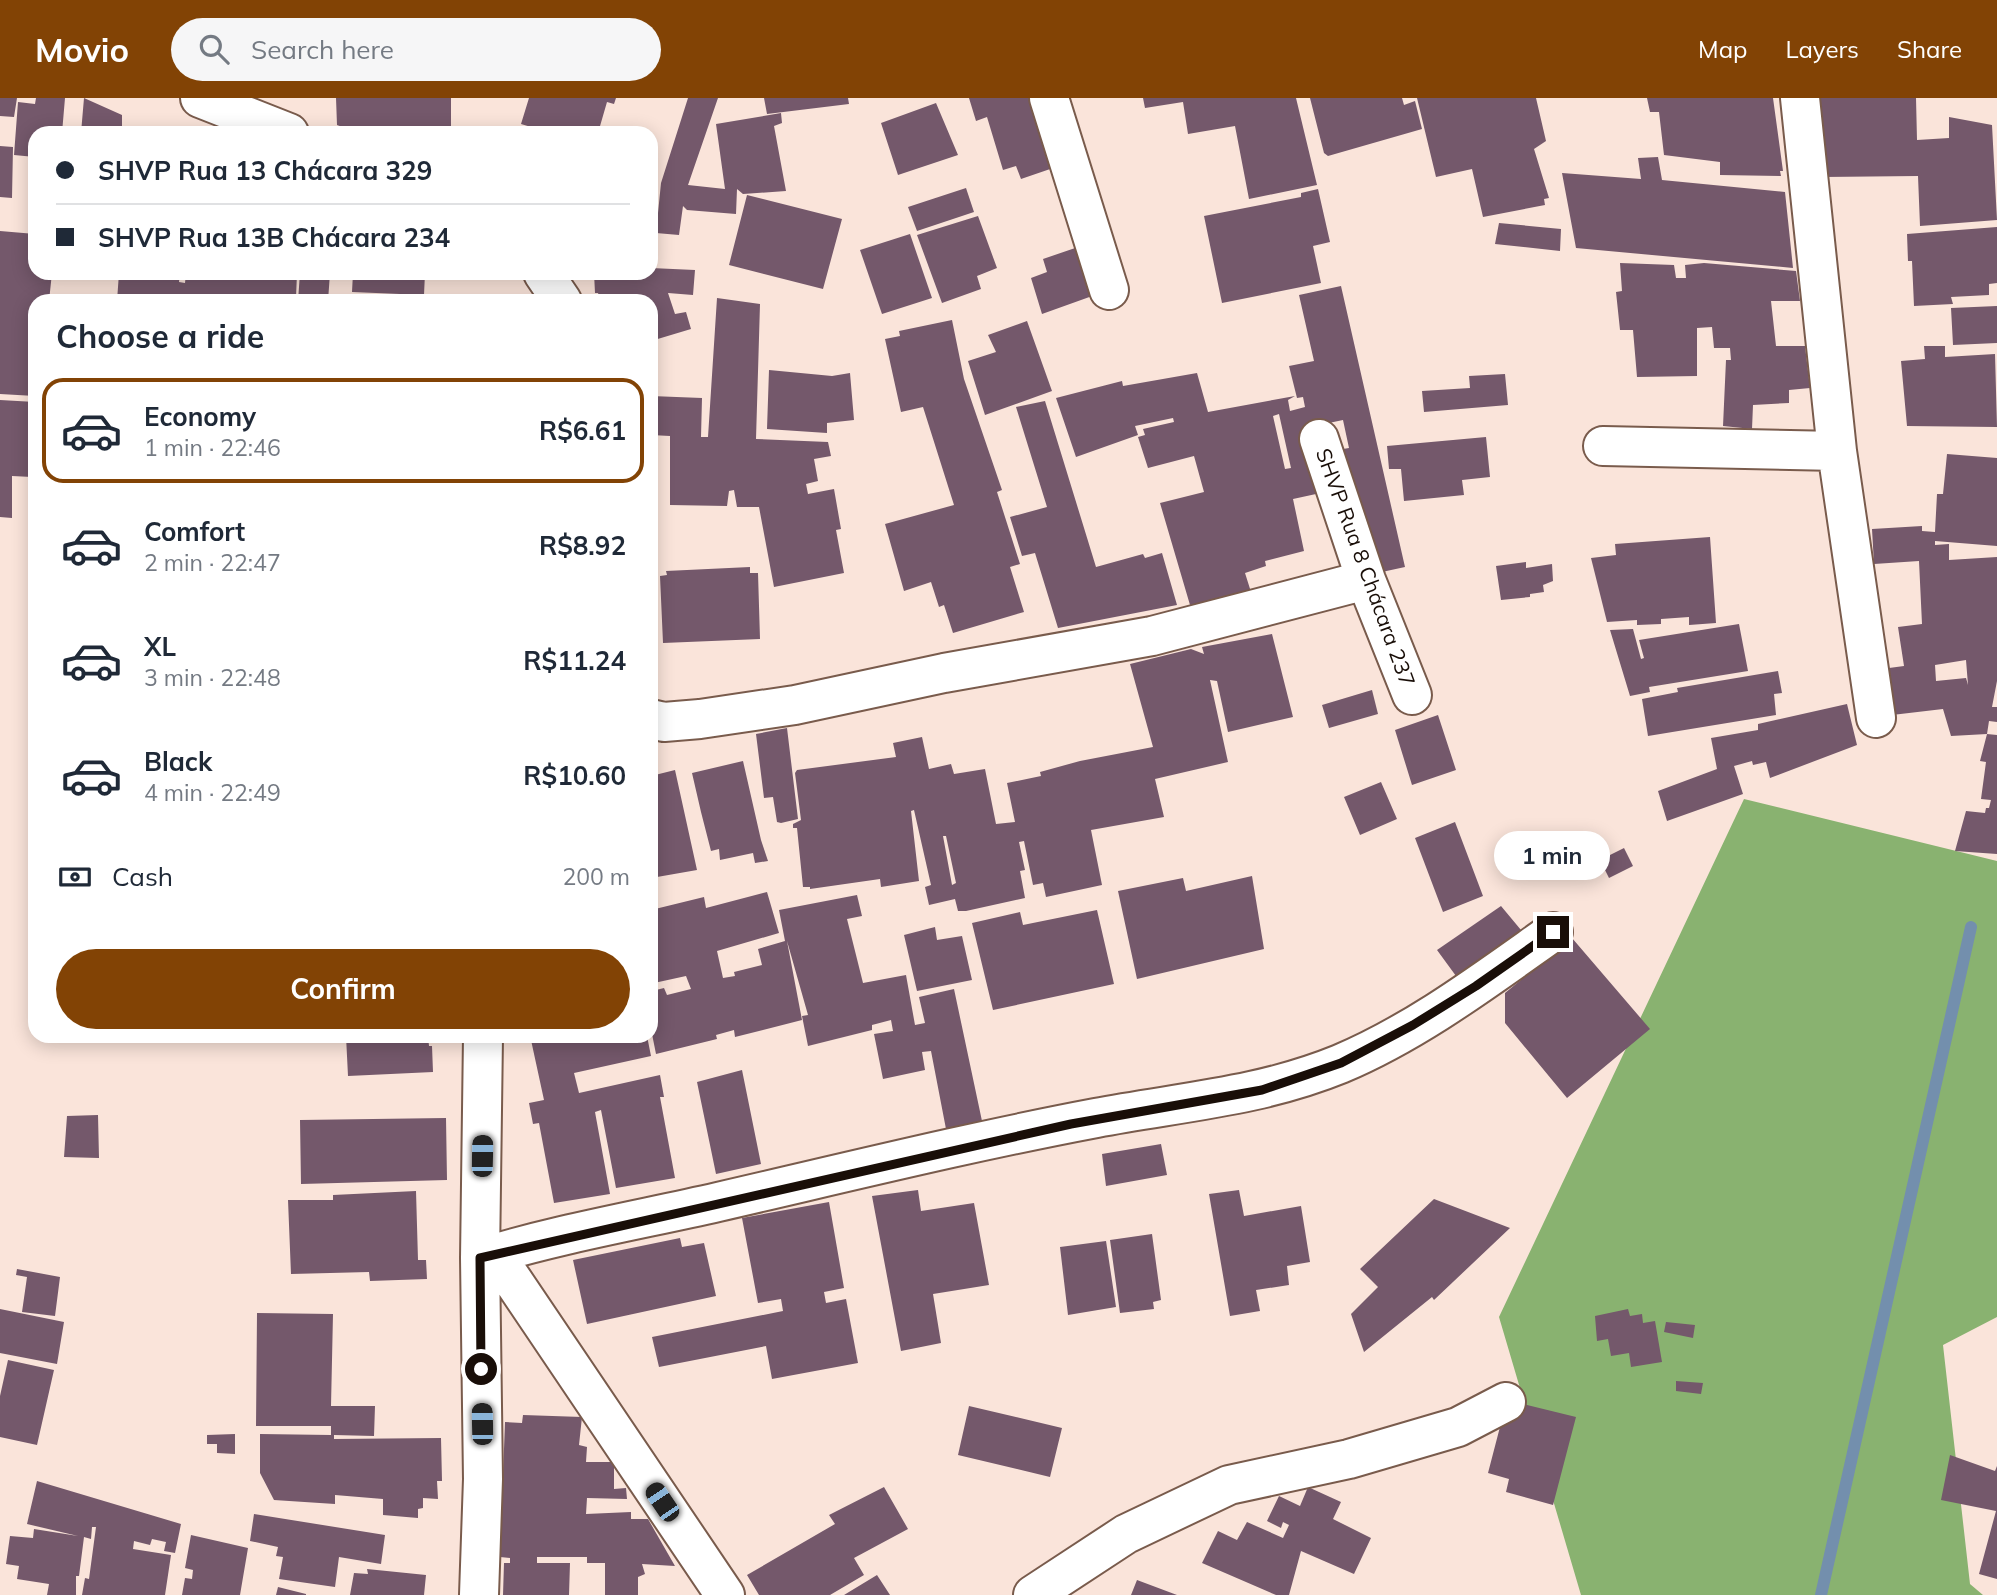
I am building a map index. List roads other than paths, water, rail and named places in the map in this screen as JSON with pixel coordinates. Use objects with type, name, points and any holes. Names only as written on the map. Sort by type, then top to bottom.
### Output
[{"type":"street","points":[[200,98],[271,126]]},
{"type":"street","points":[[1049,98],[1109,290]]},
{"type":"street","points":[[1800,98],[1837,451],[1876,718]]},
{"type":"street","name":"SHVP Rua 8 Chácara 237","points":[[1319,439],[1366,580],[1412,695]]},
{"type":"street","points":[[1603,446],[1837,451]]},
{"type":"street","points":[[658,721],[701,719],[795,705],[944,673],[1152,636],[1366,580]]},
{"type":"street","points":[[488,1256],[1084,1121],[1262,1090],[1341,1063],[1413,1025],[1476,986],[1553,932]]},
{"type":"street","points":[[479,1595],[488,1256],[483,1043]]},
{"type":"street","points":[[488,1256],[725,1595]]},
{"type":"street","points":[[1033,1595],[1126,1534],[1229,1485],[1349,1459],[1458,1427],[1506,1402]]},
{"type":"waterway","points":[[1821,1595],[1971,927]]}]
